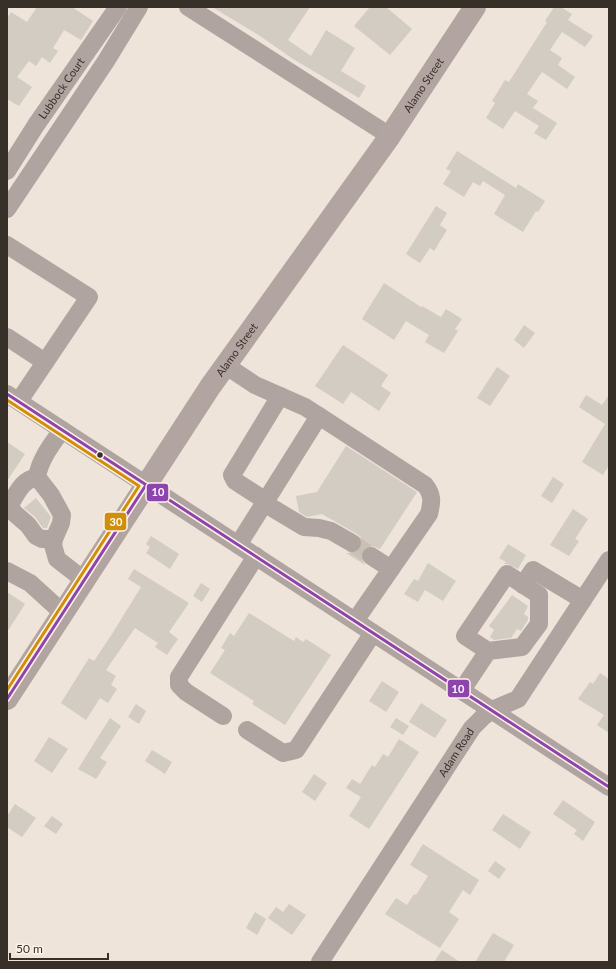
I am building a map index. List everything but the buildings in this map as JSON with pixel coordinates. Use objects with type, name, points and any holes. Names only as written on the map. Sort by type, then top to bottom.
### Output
[{"type":"main road","name":"Alamo Street","points":[[7,699],[210,387],[390,136],[475,7]]},
{"type":"street","name":"Lubbock Court","points":[[7,171],[36,125],[118,7]]},
{"type":"street","points":[[7,209],[106,61],[139,7]]},
{"type":"street","points":[[188,7],[390,136]]},
{"type":"street","points":[[7,245],[89,297],[45,362],[13,398],[609,787]]},
{"type":"street","points":[[7,337],[45,362]]},
{"type":"street","points":[[225,365],[255,385],[305,407],[429,489],[432,500],[429,514],[355,621]]},
{"type":"street","points":[[280,396],[232,474],[235,481],[304,528],[319,528],[331,531],[352,543]]},
{"type":"street","points":[[238,545],[319,416]]},
{"type":"street","points":[[62,430],[47,452],[38,469],[37,477],[51,495],[62,515],[61,523],[53,545],[57,559],[84,580]]},
{"type":"street","points":[[37,477],[30,478],[23,484],[10,504],[11,508],[13,512],[28,525],[36,536],[42,539],[54,540]]},
{"type":"street","points":[[223,716],[186,692],[179,685],[179,677],[256,556]]},
{"type":"street","points":[[371,556],[391,569]]},
{"type":"street","name":"Adam Road","points":[[320,962],[472,728],[482,717],[492,710],[518,699],[609,560]]},
{"type":"street","points":[[524,585],[533,570],[583,600]]},
{"type":"street","points":[[7,571],[30,584],[63,613]]},
{"type":"street","points":[[507,574],[539,595],[539,624],[522,647],[488,651],[465,636],[507,574]]},
{"type":"street","points":[[247,730],[284,753],[296,750],[373,633]]},
{"type":"street","points":[[462,690],[488,651]]},
{"type":"tunnel","points":[[352,543],[371,556]]},
{"type":"transit line","name":"10","points":[[7,394],[609,787]]},
{"type":"transit line","name":"30","points":[[7,400],[139,486],[7,690]]},
{"type":"transit line","name":"10","points":[[7,699],[146,485]]}]
